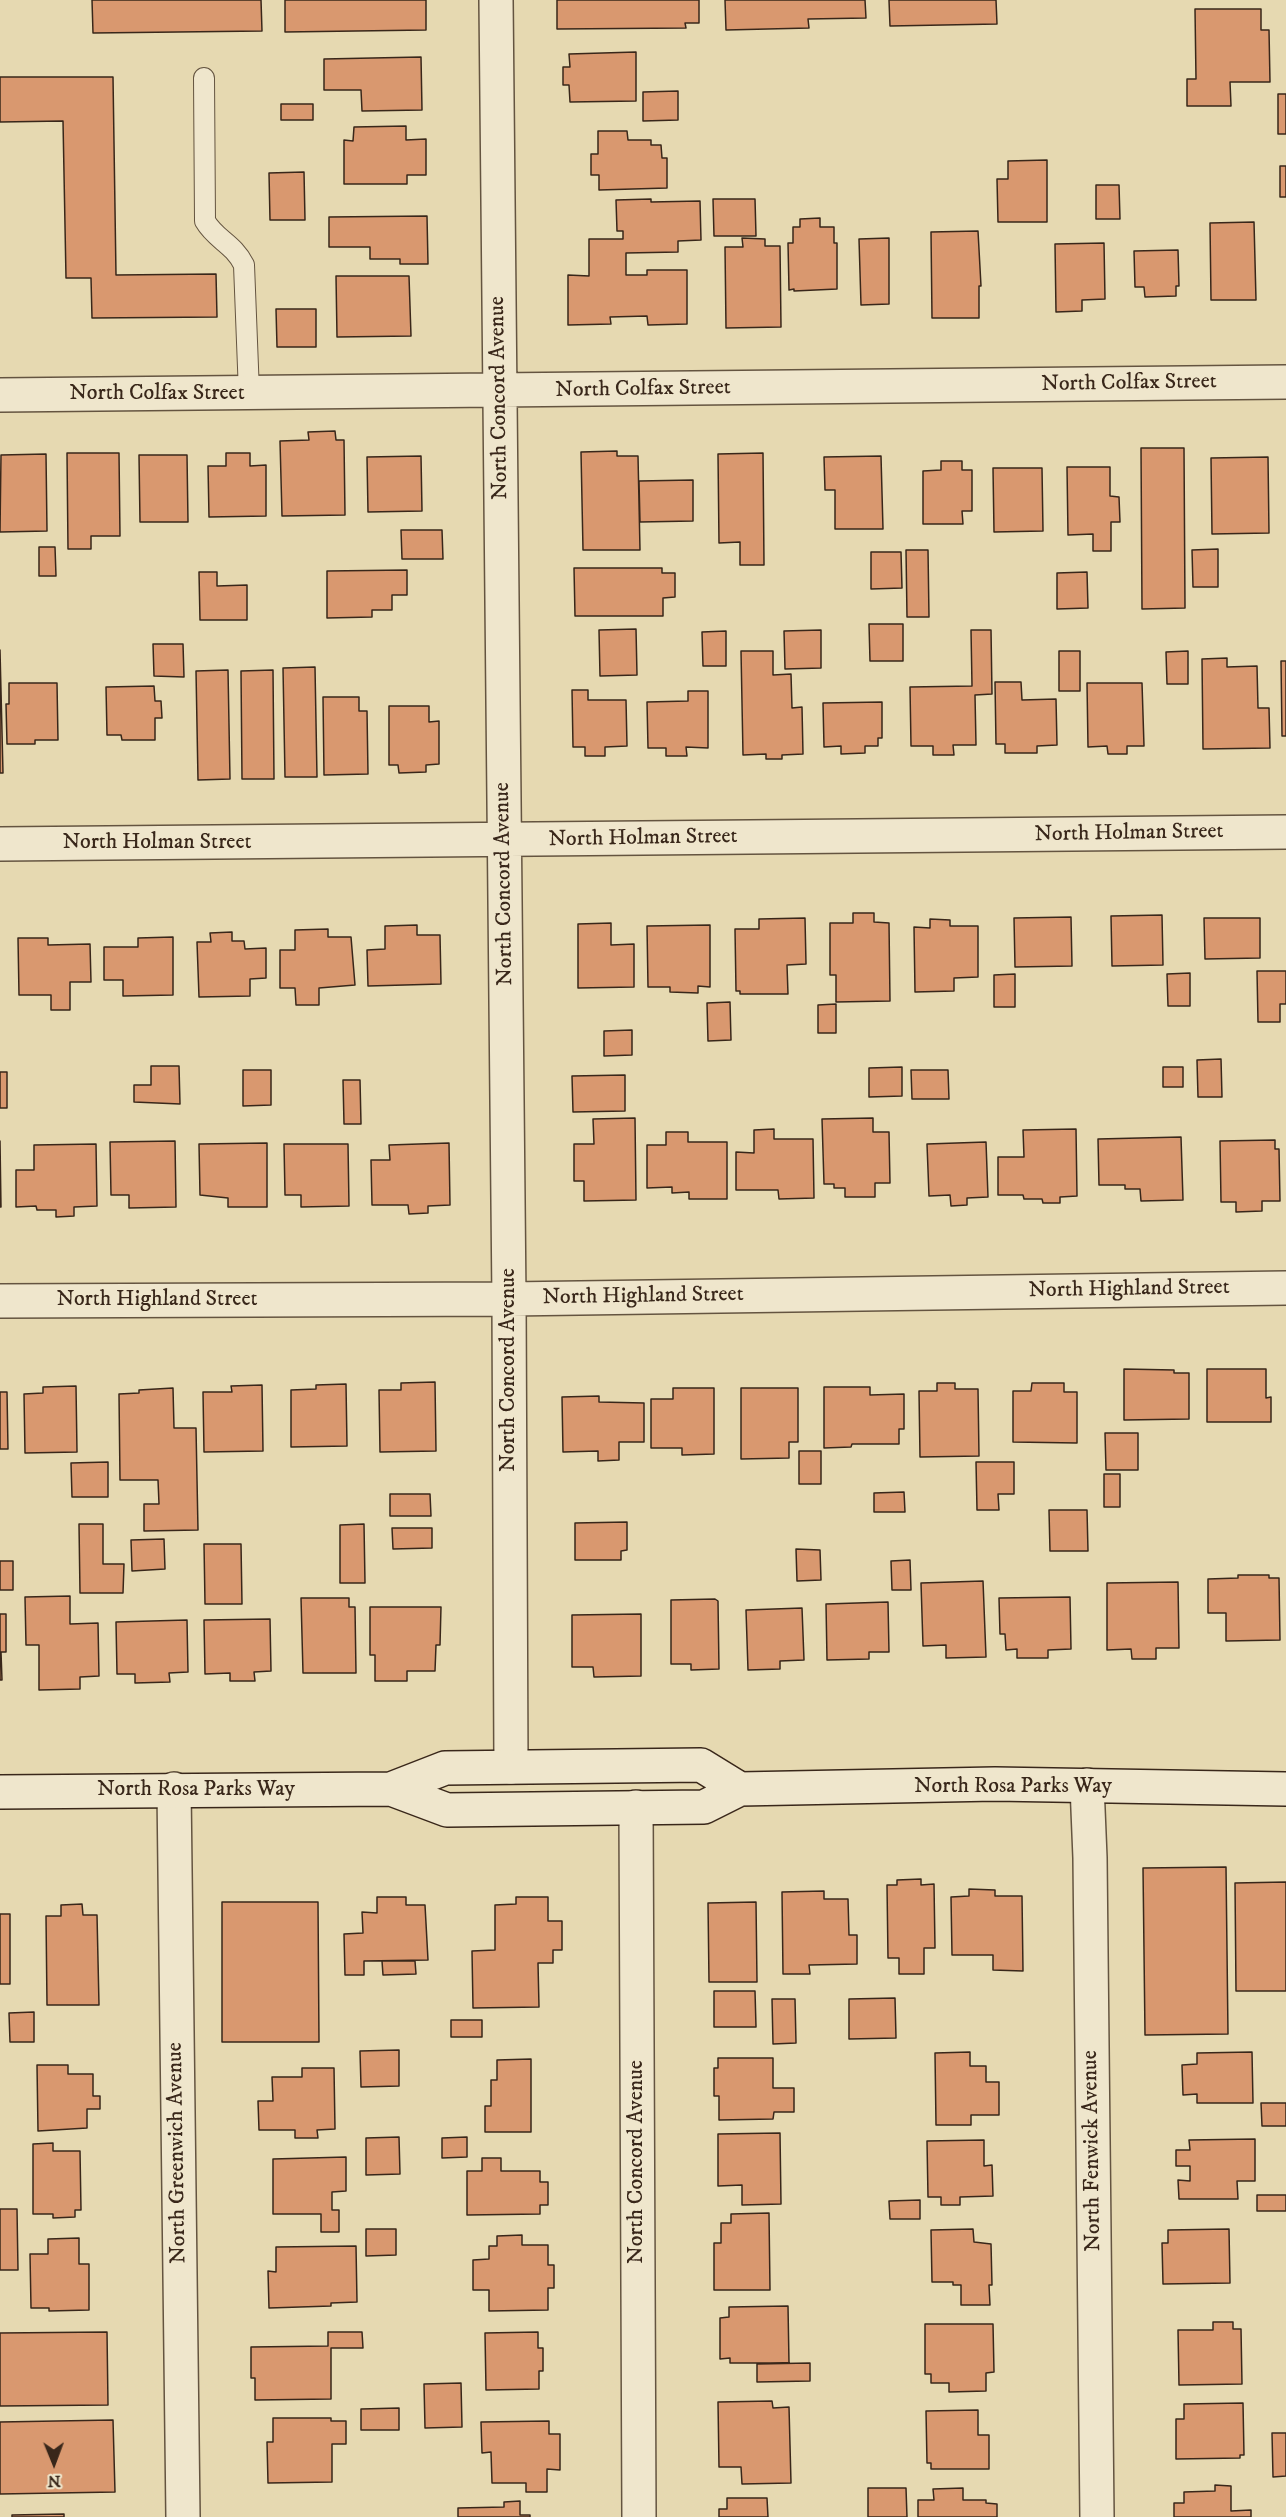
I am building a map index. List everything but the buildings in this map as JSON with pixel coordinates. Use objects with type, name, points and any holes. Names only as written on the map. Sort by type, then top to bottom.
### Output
[{"type":"street","name":"North Concord Avenue","points":[[496,0],[509,1299],[511,1767]]},
{"type":"street","name":"North Colfax Street","points":[[0,395],[500,392],[1286,382]]},
{"type":"street","name":"North Holman Street","points":[[0,844],[1286,832]]},
{"type":"street","name":"North Highland Street","points":[[0,1301],[509,1299],[1286,1288]]},
{"type":"street","name":"North Rosa Parks Way","points":[[391,1789],[445,1768],[701,1765],[740,1789]]},
{"type":"street","name":"North Rosa Parks Way","points":[[0,1792],[391,1789],[447,1810],[704,1807],[740,1789],[1087,1785],[1286,1789]]},
{"type":"street","name":"North Fenwick Avenue","points":[[1087,1785],[1090,1858],[1097,2517]]},
{"type":"street","name":"North Greenwich Avenue","points":[[174,1789],[183,2517]]},
{"type":"street","name":"North Concord Avenue","points":[[636,1807],[639,2517]]},
{"type":"lane","points":[[204,78],[205,221],[211,231],[229,243],[244,265],[249,393]]}]
